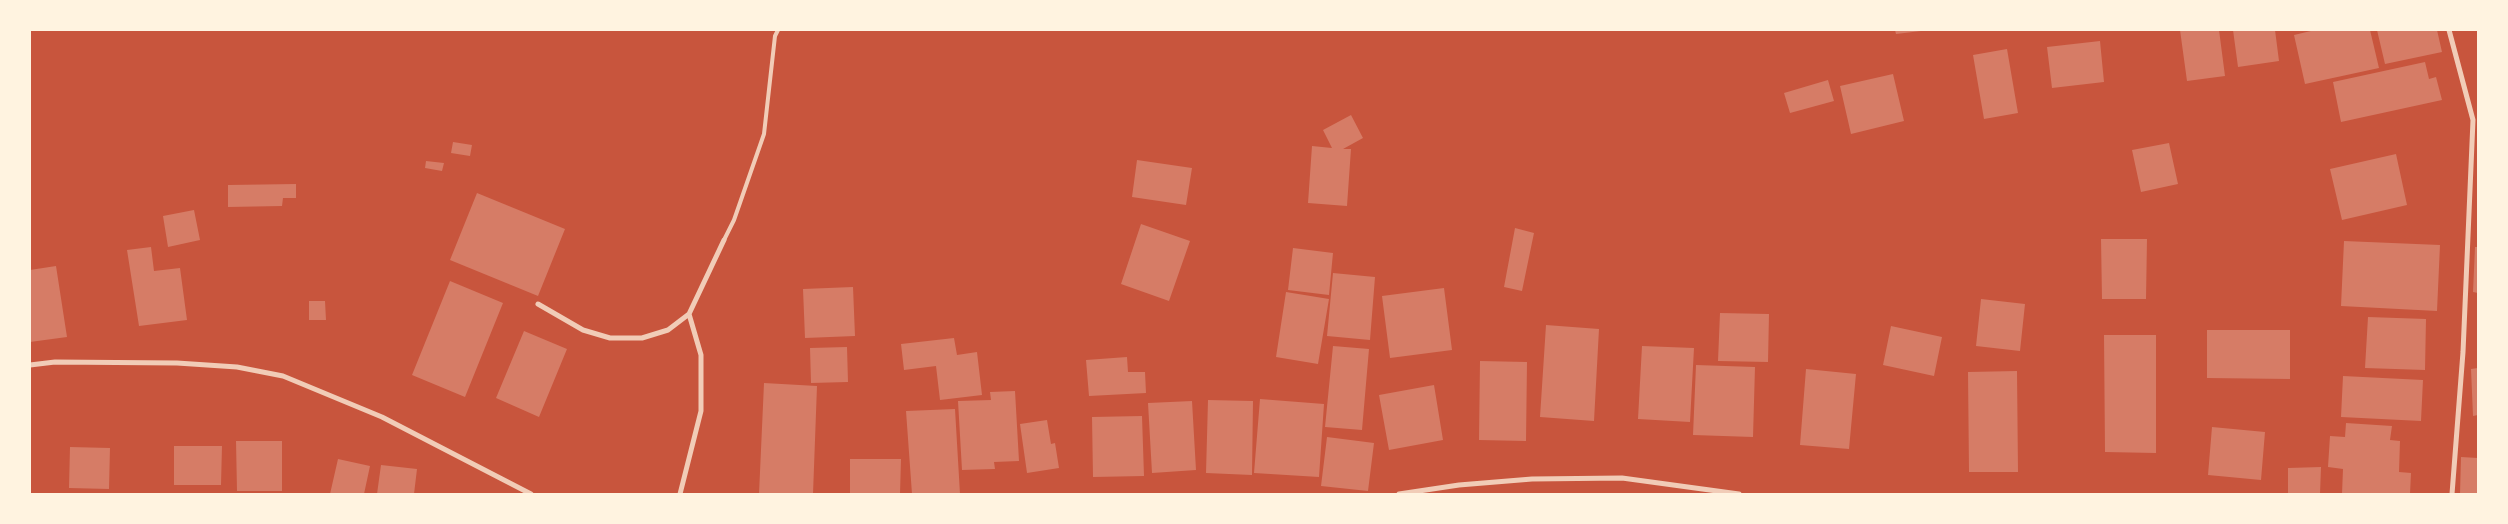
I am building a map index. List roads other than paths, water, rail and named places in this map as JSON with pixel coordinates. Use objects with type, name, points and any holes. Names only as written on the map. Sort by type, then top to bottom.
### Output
[{"type":"street","points":[[2449,30],[2475,120],[2463,352],[2452,494]]},
{"type":"street","points":[[538,304],[583,330],[610,338],[642,338],[668,330],[689,314],[724,240]]},
{"type":"street","points":[[680,494],[702,411],[701,355],[689,314]]},
{"type":"street","points":[[30,365],[55,362],[177,363],[237,367],[283,376],[382,417],[531,494]]},
{"type":"street","points":[[1399,494],[1459,485],[1532,479],[1622,478],[1739,494]]},
{"type":"lane","points":[[724,240],[734,220],[764,134],[775,36],[778,30]]}]
